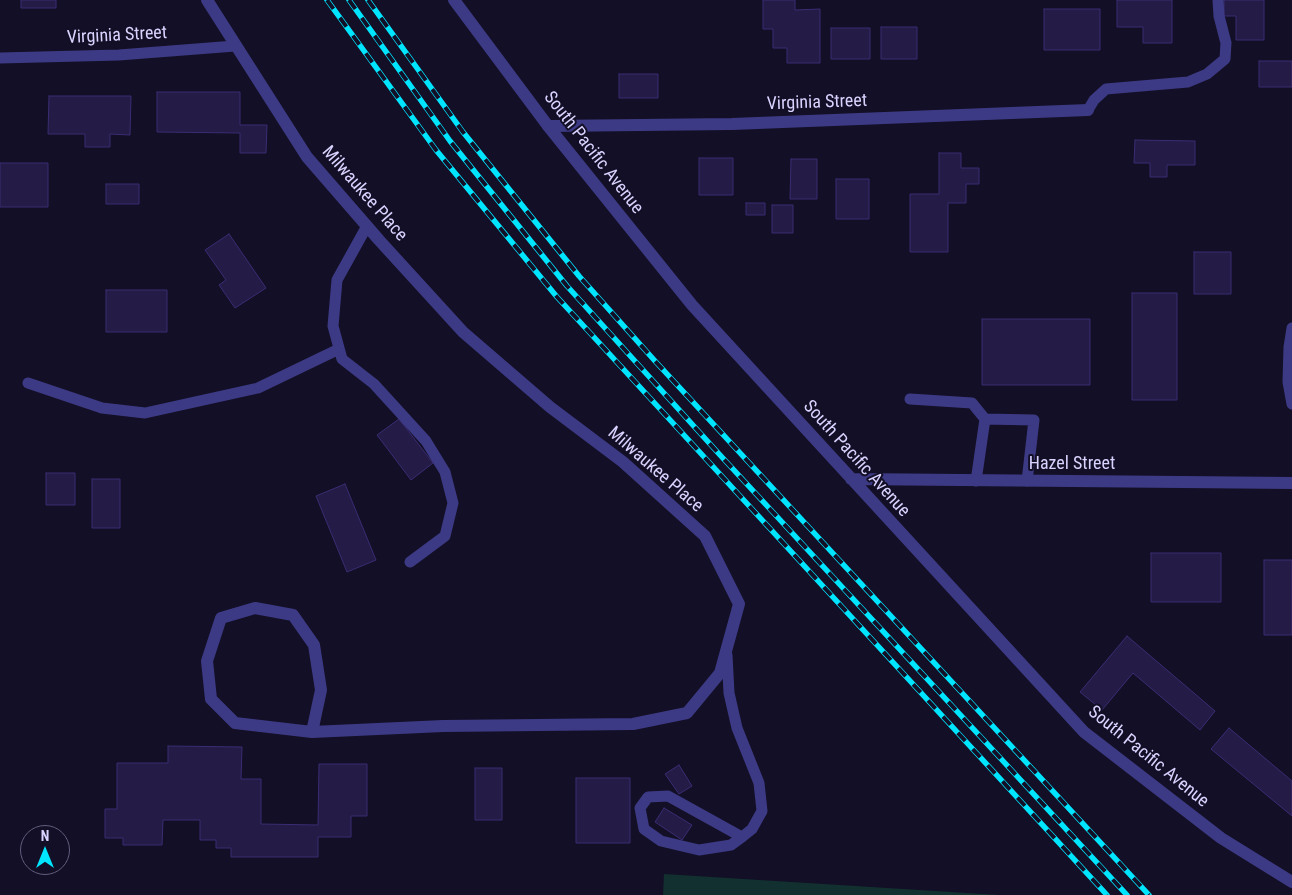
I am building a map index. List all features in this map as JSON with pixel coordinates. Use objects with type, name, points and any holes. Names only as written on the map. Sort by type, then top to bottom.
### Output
[{"type":"street","name":"Milwaukee Place","points":[[208,0],[235,46],[307,157],[367,226],[464,332],[550,407],[623,462],[705,536],[738,604],[720,673],[686,713],[633,724],[443,726],[312,732]]},
{"type":"street","name":"South Pacific Avenue","points":[[454,0],[548,126],[692,305],[1084,732],[1221,838],[1292,882]]},
{"type":"street","name":"Virginia Street","points":[[548,126],[732,124],[1088,110]]},
{"type":"street","name":"Hazel Street","points":[[851,479],[1292,483]]},
{"type":"street","points":[[255,608],[293,615],[314,645],[321,690],[312,732],[235,723],[211,699],[207,661],[221,618],[255,608]]},
{"type":"lane","points":[[1088,110],[1094,100],[1106,89],[1188,82],[1206,74],[1225,59],[1226,43],[1219,16],[1218,0]]},
{"type":"lane","name":"Virginia Street","points":[[0,58],[119,55],[235,46]]},
{"type":"lane","points":[[367,226],[337,280],[333,326],[342,359],[374,384],[426,441],[445,472],[454,503],[444,536],[410,562]]},
{"type":"lane","points":[[1292,328],[1289,347],[1288,382],[1292,404]]},
{"type":"lane","points":[[28,383],[102,408],[145,413],[258,388],[339,349]]},
{"type":"lane","points":[[910,399],[972,403],[985,419],[976,480]]},
{"type":"lane","points":[[985,419],[1034,420],[1027,481]]},
{"type":"lane","points":[[726,651],[729,693],[737,728],[758,783],[762,811],[752,829],[742,837],[731,845],[699,850],[661,841],[644,829],[640,808],[648,797],[668,796],[742,837]]},
{"type":"green space","points":[[664,874],[999,895],[663,895]]},
{"type":"building","points":[[21,0],[56,0],[56,8],[21,8]]},
{"type":"building","points":[[763,0],[795,0],[795,10],[820,9],[820,63],[787,63],[787,48],[773,48],[773,29],[763,29]]},
{"type":"building","points":[[1117,0],[1172,0],[1172,43],[1143,43],[1143,27],[1117,27]]},
{"type":"building","points":[[1224,0],[1264,0],[1264,40],[1236,40],[1236,16],[1224,16]]},
{"type":"building","points":[[1044,9],[1100,9],[1100,50],[1044,50]]},
{"type":"building","points":[[881,27],[917,27],[917,59],[881,59]]},
{"type":"building","points":[[831,28],[870,28],[870,59],[831,59]]},
{"type":"building","points":[[1259,61],[1292,61],[1292,87],[1259,87]]},
{"type":"building","points":[[619,74],[658,74],[658,98],[619,98]]},
{"type":"building","points":[[157,92],[240,92],[240,125],[267,125],[266,153],[240,153],[240,133],[157,132]]},
{"type":"building","points":[[49,96],[131,96],[130,135],[110,134],[110,147],[85,147],[85,134],[48,134]]},
{"type":"building","points":[[1135,140],[1195,141],[1195,165],[1167,165],[1167,177],[1150,177],[1150,163],[1134,163]]},
{"type":"building","points":[[939,153],[961,153],[961,168],[979,168],[979,184],[966,184],[966,203],[948,203],[948,252],[910,252],[910,194],[939,194]]},
{"type":"building","points":[[699,158],[733,158],[733,195],[699,195]]},
{"type":"building","points":[[791,159],[817,159],[817,199],[790,199]]},
{"type":"building","points":[[0,163],[48,163],[48,207],[0,207]]},
{"type":"building","points":[[836,179],[869,179],[869,219],[836,219]]},
{"type":"building","points":[[106,184],[139,184],[139,204],[106,204]]},
{"type":"building","points":[[746,203],[765,203],[765,215],[746,215]]},
{"type":"building","points":[[772,205],[793,205],[793,233],[772,233]]},
{"type":"building","points":[[229,234],[266,288],[235,308],[219,285],[226,280],[205,250]]},
{"type":"building","points":[[1194,252],[1231,252],[1231,294],[1194,294]]},
{"type":"building","points":[[106,290],[167,290],[167,332],[106,332]]},
{"type":"building","points":[[1132,293],[1177,293],[1177,400],[1132,400]]},
{"type":"building","points":[[982,319],[1090,319],[1090,385],[982,385]]},
{"type":"building","points":[[399,419],[433,463],[411,480],[377,435]]},
{"type":"building","points":[[46,473],[75,473],[75,505],[46,505]]},
{"type":"building","points":[[92,479],[120,479],[120,528],[92,528]]},
{"type":"building","points":[[345,484],[376,560],[347,572],[316,496]]},
{"type":"building","points":[[1151,553],[1221,553],[1221,602],[1151,602]]},
{"type":"building","points":[[1264,560],[1292,560],[1292,635],[1264,635]]},
{"type":"building","points":[[1127,636],[1215,711],[1200,730],[1133,673],[1102,710],[1080,692]]},
{"type":"building","points":[[1229,728],[1292,781],[1292,816],[1211,749]]},
{"type":"building","points":[[168,746],[242,747],[241,779],[261,779],[261,824],[318,825],[319,764],[367,764],[367,816],[351,816],[351,837],[318,837],[318,857],[231,857],[231,848],[216,848],[216,840],[200,840],[200,820],[163,820],[162,845],[123,845],[123,838],[105,838],[105,809],[117,809],[117,763],[168,763]]},
{"type":"building","points":[[679,765],[692,786],[679,794],[665,774]]},
{"type":"building","points":[[475,768],[502,768],[502,820],[475,820]]},
{"type":"building","points":[[576,778],[630,778],[630,843],[576,843]]},
{"type":"building","points":[[664,808],[692,825],[682,840],[655,822]]},
{"type":"railway","points":[[327,0],[436,150],[557,297],[1107,895]]},
{"type":"railway","points":[[349,0],[450,141],[567,286],[720,455],[1127,895]]},
{"type":"railway","points":[[368,0],[463,132],[579,276],[655,361],[1149,895]]}]
